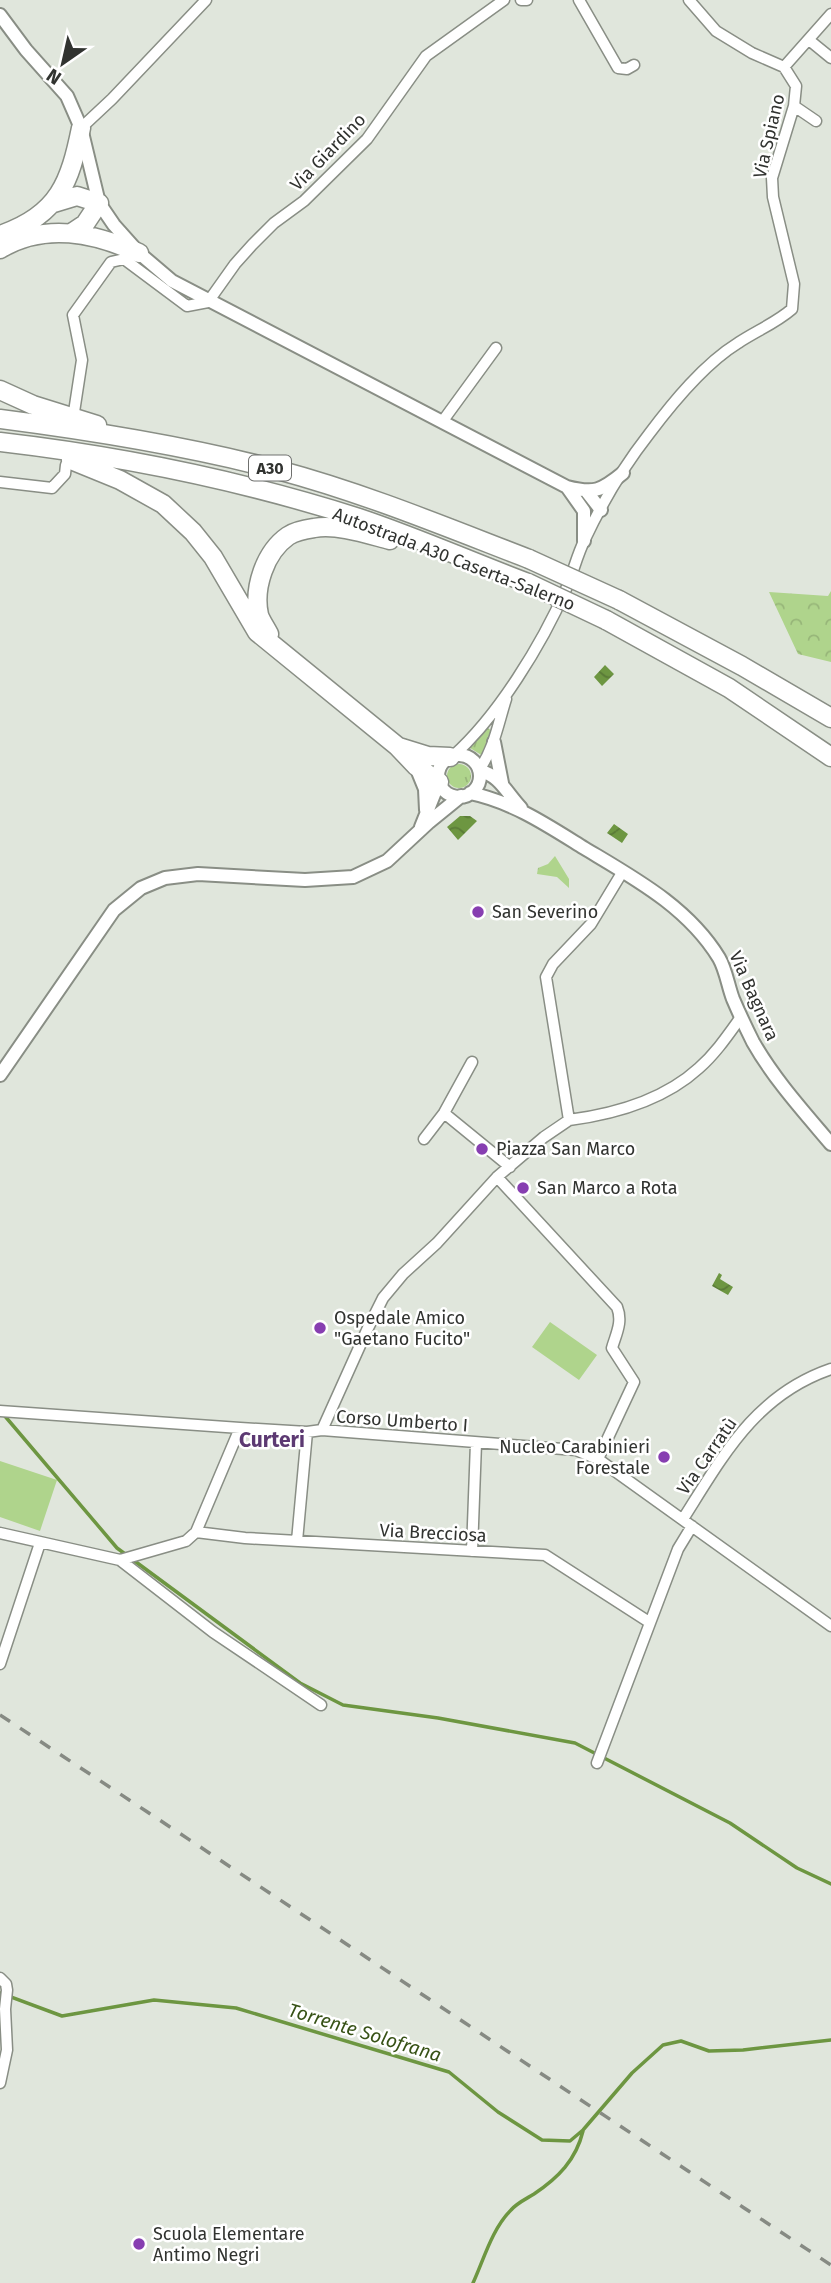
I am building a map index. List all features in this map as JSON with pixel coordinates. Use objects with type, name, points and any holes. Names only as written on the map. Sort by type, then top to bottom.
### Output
[{"type":"highway","points":[[0,235],[29,223],[54,203],[74,164],[80,128]]},
{"type":"highway","points":[[54,203],[77,196],[99,203],[85,224],[73,232]]},
{"type":"highway","points":[[0,248],[24,238],[50,232],[73,232],[116,243],[139,253]]},
{"type":"highway","points":[[0,390],[33,405],[158,443]]},
{"type":"highway","name":"Autostrada A30 Caserta-Salerno","points":[[0,419],[158,443],[290,474],[397,507],[529,559],[619,600],[742,666],[831,718]]},
{"type":"highway","name":"Autostrada A30 Caserta-Salerno","points":[[0,442],[38,446],[209,477],[359,518],[528,583],[606,620],[729,688],[831,757]]},
{"type":"highway","points":[[38,446],[120,480],[163,504],[193,532],[213,556],[257,632],[397,746],[416,766],[439,782]]},
{"type":"highway","points":[[279,652],[260,616],[258,594],[262,573],[270,557],[289,536],[316,527],[342,529],[448,552]]},
{"type":"highway","points":[[397,746],[428,755],[452,757]]},
{"type":"main road","points":[[0,15],[66,96],[80,128],[99,203],[139,253],[172,281],[567,486],[587,492],[604,488],[623,473]]},
{"type":"main road","points":[[567,486],[584,511],[584,541]]},
{"type":"main road","points":[[587,492],[601,510]]},
{"type":"main road","points":[[584,511],[601,510]]},
{"type":"main road","points":[[494,741],[502,783]]},
{"type":"main road","points":[[0,1075],[114,910],[141,888],[165,878],[198,874],[305,880],[353,877],[387,861],[477,785],[479,770],[476,764],[466,757],[452,757],[439,770],[439,782],[418,833]]},
{"type":"main road","points":[[416,766],[425,789],[427,814]]},
{"type":"main road","name":"Via Bagnara","points":[[479,770],[491,774],[502,783],[510,797],[524,810],[674,907],[706,940],[721,961],[741,1017],[754,1043],[776,1078],[831,1144]]},
{"type":"main road","points":[[439,782],[447,793],[465,795]]},
{"type":"main road","name":"Via Bagnara","points":[[465,795],[492,798],[524,810]]},
{"type":"street","points":[[80,128],[112,99],[206,0]]},
{"type":"street","name":"Via Giardino","points":[[208,302],[234,264],[252,245],[274,223],[304,201],[367,139],[426,56],[505,0]]},
{"type":"street","points":[[521,0],[527,0]]},
{"type":"street","points":[[579,0],[618,68],[627,69],[634,65]]},
{"type":"street","points":[[689,0],[716,31],[784,68],[831,14]]},
{"type":"street","points":[[808,40],[831,58]]},
{"type":"street","name":"Via Spiano","points":[[623,473],[649,433],[707,365],[792,309],[793,284],[786,243],[773,197],[772,178],[794,106],[796,86],[784,68]]},
{"type":"street","points":[[794,106],[816,121]]},
{"type":"street","points":[[74,412],[82,360],[73,315],[111,262],[124,259],[187,306],[208,302]]},
{"type":"street","points":[[442,422],[496,348]]},
{"type":"street","points":[[0,482],[52,488],[65,474],[66,465]]},
{"type":"street","points":[[452,757],[487,723],[509,689],[556,610],[584,541],[623,473]]},
{"type":"street","points":[[479,770],[494,741],[509,689]]},
{"type":"street","points":[[569,1120],[546,977],[553,964],[591,924],[623,872]]},
{"type":"street","points":[[322,1430],[383,1298],[497,1177],[544,1137],[569,1120],[616,1111],[672,1090],[710,1057],[741,1017]]},
{"type":"street","points":[[424,1139],[444,1113],[472,1062]]},
{"type":"street","points":[[444,1113],[510,1167]]},
{"type":"street","points":[[497,1177],[617,1307],[621,1319],[612,1348],[634,1382],[598,1459]]},
{"type":"street","name":"Via Carratù","points":[[683,1519],[731,1443],[755,1416],[791,1387],[831,1369]]},
{"type":"street","name":"Corso Umberto I","points":[[0,1411],[307,1432],[322,1430],[576,1450],[598,1459],[831,1626]]},
{"type":"street","points":[[123,1560],[186,1541],[196,1532],[240,1428]]},
{"type":"street","points":[[297,1541],[307,1432]]},
{"type":"street","points":[[472,1551],[476,1443]]},
{"type":"street","points":[[597,1763],[678,1549],[692,1526]]},
{"type":"street","name":"Via Brecciosa","points":[[196,1532],[297,1541],[545,1555],[649,1622]]},
{"type":"street","points":[[0,1533],[123,1560],[214,1632],[321,1705]]},
{"type":"street","points":[[0,1664],[40,1543]]},
{"type":"street","points":[[0,1978],[6,1984],[7,1990],[7,2050],[0,2083]]},
{"type":"green space","points":[[831,591],[831,662],[798,654],[769,592],[828,596]]},
{"type":"green space","points":[[488,728],[492,731],[483,756],[470,748]]},
{"type":"green space","points":[[459,764],[470,771],[471,776],[464,787],[459,788],[448,781],[447,776],[454,765]]},
{"type":"green space","points":[[555,856],[569,879],[569,888],[557,877],[537,874],[538,868],[548,864]]},
{"type":"green space","points":[[550,1322],[597,1355],[579,1380],[532,1347]]},
{"type":"green space","points":[[0,1461],[57,1480],[40,1531],[0,1517]]},
{"type":"water","points":[[605,665],[614,674],[602,686],[594,677]]},
{"type":"water","points":[[460,816],[470,816],[477,821],[458,840],[447,827]]},
{"type":"water","points":[[614,824],[628,834],[622,843],[607,833]]},
{"type":"water","points":[[719,1273],[722,1275],[720,1279],[733,1287],[728,1295],[712,1286]]},
{"type":"waterway","points":[[4,1415],[117,1548],[300,1683],[343,1705],[438,1718],[575,1743],[730,1823],[797,1868],[831,1884]]},
{"type":"waterway","name":"Torrente Solofrana","points":[[0,1993],[62,2016],[154,2000],[236,2008],[449,2072],[498,2112],[542,2140],[570,2141],[583,2130],[632,2073],[663,2045],[681,2041],[709,2051],[743,2050],[831,2040]]},
{"type":"waterway","points":[[473,2283],[504,2218],[516,2205],[558,2175],[576,2151],[583,2131]]},
{"type":"railway","points":[[0,1715],[831,2265]]},
{"type":"place","name":"San Severino","points":[[478,912]]},
{"type":"place","name":"Piazza San Marco","points":[[482,1149]]},
{"type":"place","name":"San Marco a Rota","points":[[523,1188]]},
{"type":"place","name":"Ospedale Amico \"Gaetano Fucito\"","points":[[320,1328]]},
{"type":"place","name":"Nucleo Carabinieri Forestale","points":[[664,1457]]},
{"type":"place","name":"Scuola Elementare Antimo Negri","points":[[139,2244]]},
{"type":"district","name":"Curteri","points":[[272,1440]]}]
